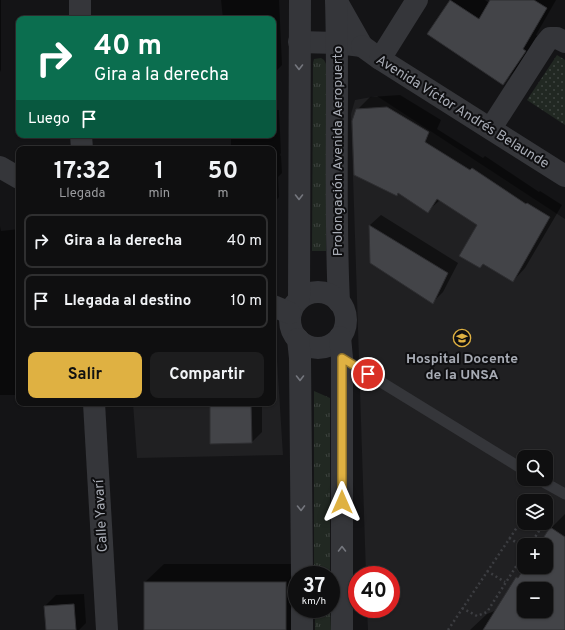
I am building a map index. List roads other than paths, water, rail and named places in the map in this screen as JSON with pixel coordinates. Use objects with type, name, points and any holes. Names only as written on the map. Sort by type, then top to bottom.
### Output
[{"type":"street","points":[[80,0],[80,16]]},
{"type":"street","points":[[300,0],[287,306],[292,331],[305,345],[315,348],[324,347],[333,343],[341,348]]},
{"type":"street","name":"Avenida Víctor Andrés Belaunde","points":[[336,0],[362,46],[380,59],[565,176]]},
{"type":"street","name":"Prolongación Avenida Aeropuerto","points":[[336,0],[338,43],[337,262],[339,302]]},
{"type":"street","points":[[380,59],[417,0]]},
{"type":"street","points":[[491,128],[544,44],[550,38],[557,38],[565,42]]},
{"type":"street","name":"Avenida Víctor Andrés Belaunde","points":[[299,42],[338,43],[362,46]]},
{"type":"street","points":[[0,167],[16,176]]},
{"type":"street","points":[[287,306],[306,294],[315,291],[328,294],[339,302],[344,309],[346,318],[341,348],[342,630]]},
{"type":"street","points":[[298,339],[300,358],[302,566]]},
{"type":"street","name":"Calle Yavarí","points":[[94,406],[107,630]]},
{"type":"street","points":[[302,618],[302,630]]},
{"type":"lane","points":[[341,348],[517,465]]},
{"type":"lane","points":[[551,486],[565,494]]},
{"type":"place","name":"Hospital Docente de la UNSA","points":[[462,338]]}]
